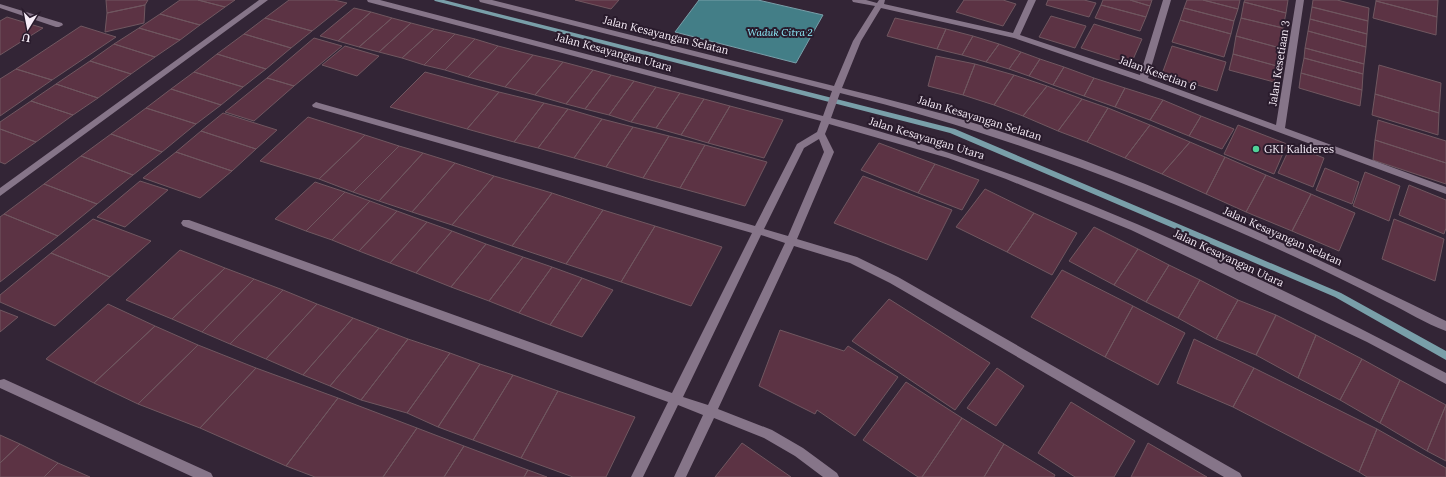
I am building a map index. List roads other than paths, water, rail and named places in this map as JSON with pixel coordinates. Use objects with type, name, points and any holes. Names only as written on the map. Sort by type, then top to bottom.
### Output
[{"type":"street","points":[[0,193],[264,0]]},
{"type":"street","name":"Jalan Kesayangan Utara","points":[[371,0],[826,118],[951,156],[1050,192],[1221,267],[1371,339],[1446,379]]},
{"type":"street","name":"Jalan Kesayangan Selatan","points":[[483,0],[978,128],[1062,157],[1178,204],[1322,266],[1446,326]]},
{"type":"street","name":"Jalan Kesetian 6","points":[[856,0],[881,3],[1016,36],[1143,79],[1446,191]]},
{"type":"street","points":[[1016,36],[1032,0]]},
{"type":"street","points":[[1143,79],[1167,0]]},
{"type":"street","name":"Jalan Kesetiaan 3","points":[[1280,129],[1300,0]]},
{"type":"street","points":[[680,477],[791,241],[829,152],[821,134],[826,118],[858,41],[881,3]]},
{"type":"street","points":[[0,6],[59,25]]},
{"type":"street","points":[[316,105],[853,260],[894,280],[1236,477]]},
{"type":"street","points":[[637,477],[759,232],[800,146],[821,134]]},
{"type":"street","points":[[186,223],[768,434],[798,452],[833,477]]},
{"type":"street","points":[[4,384],[207,477]]},
{"type":"water","name":"Waduk Citra 2","points":[[699,0],[758,0],[823,15],[796,63],[675,32]]},
{"type":"waterway","points":[[437,0],[952,131],[1338,295],[1446,356]]},
{"type":"place","name":"GKI Kalideres","points":[[1256,149]]}]
